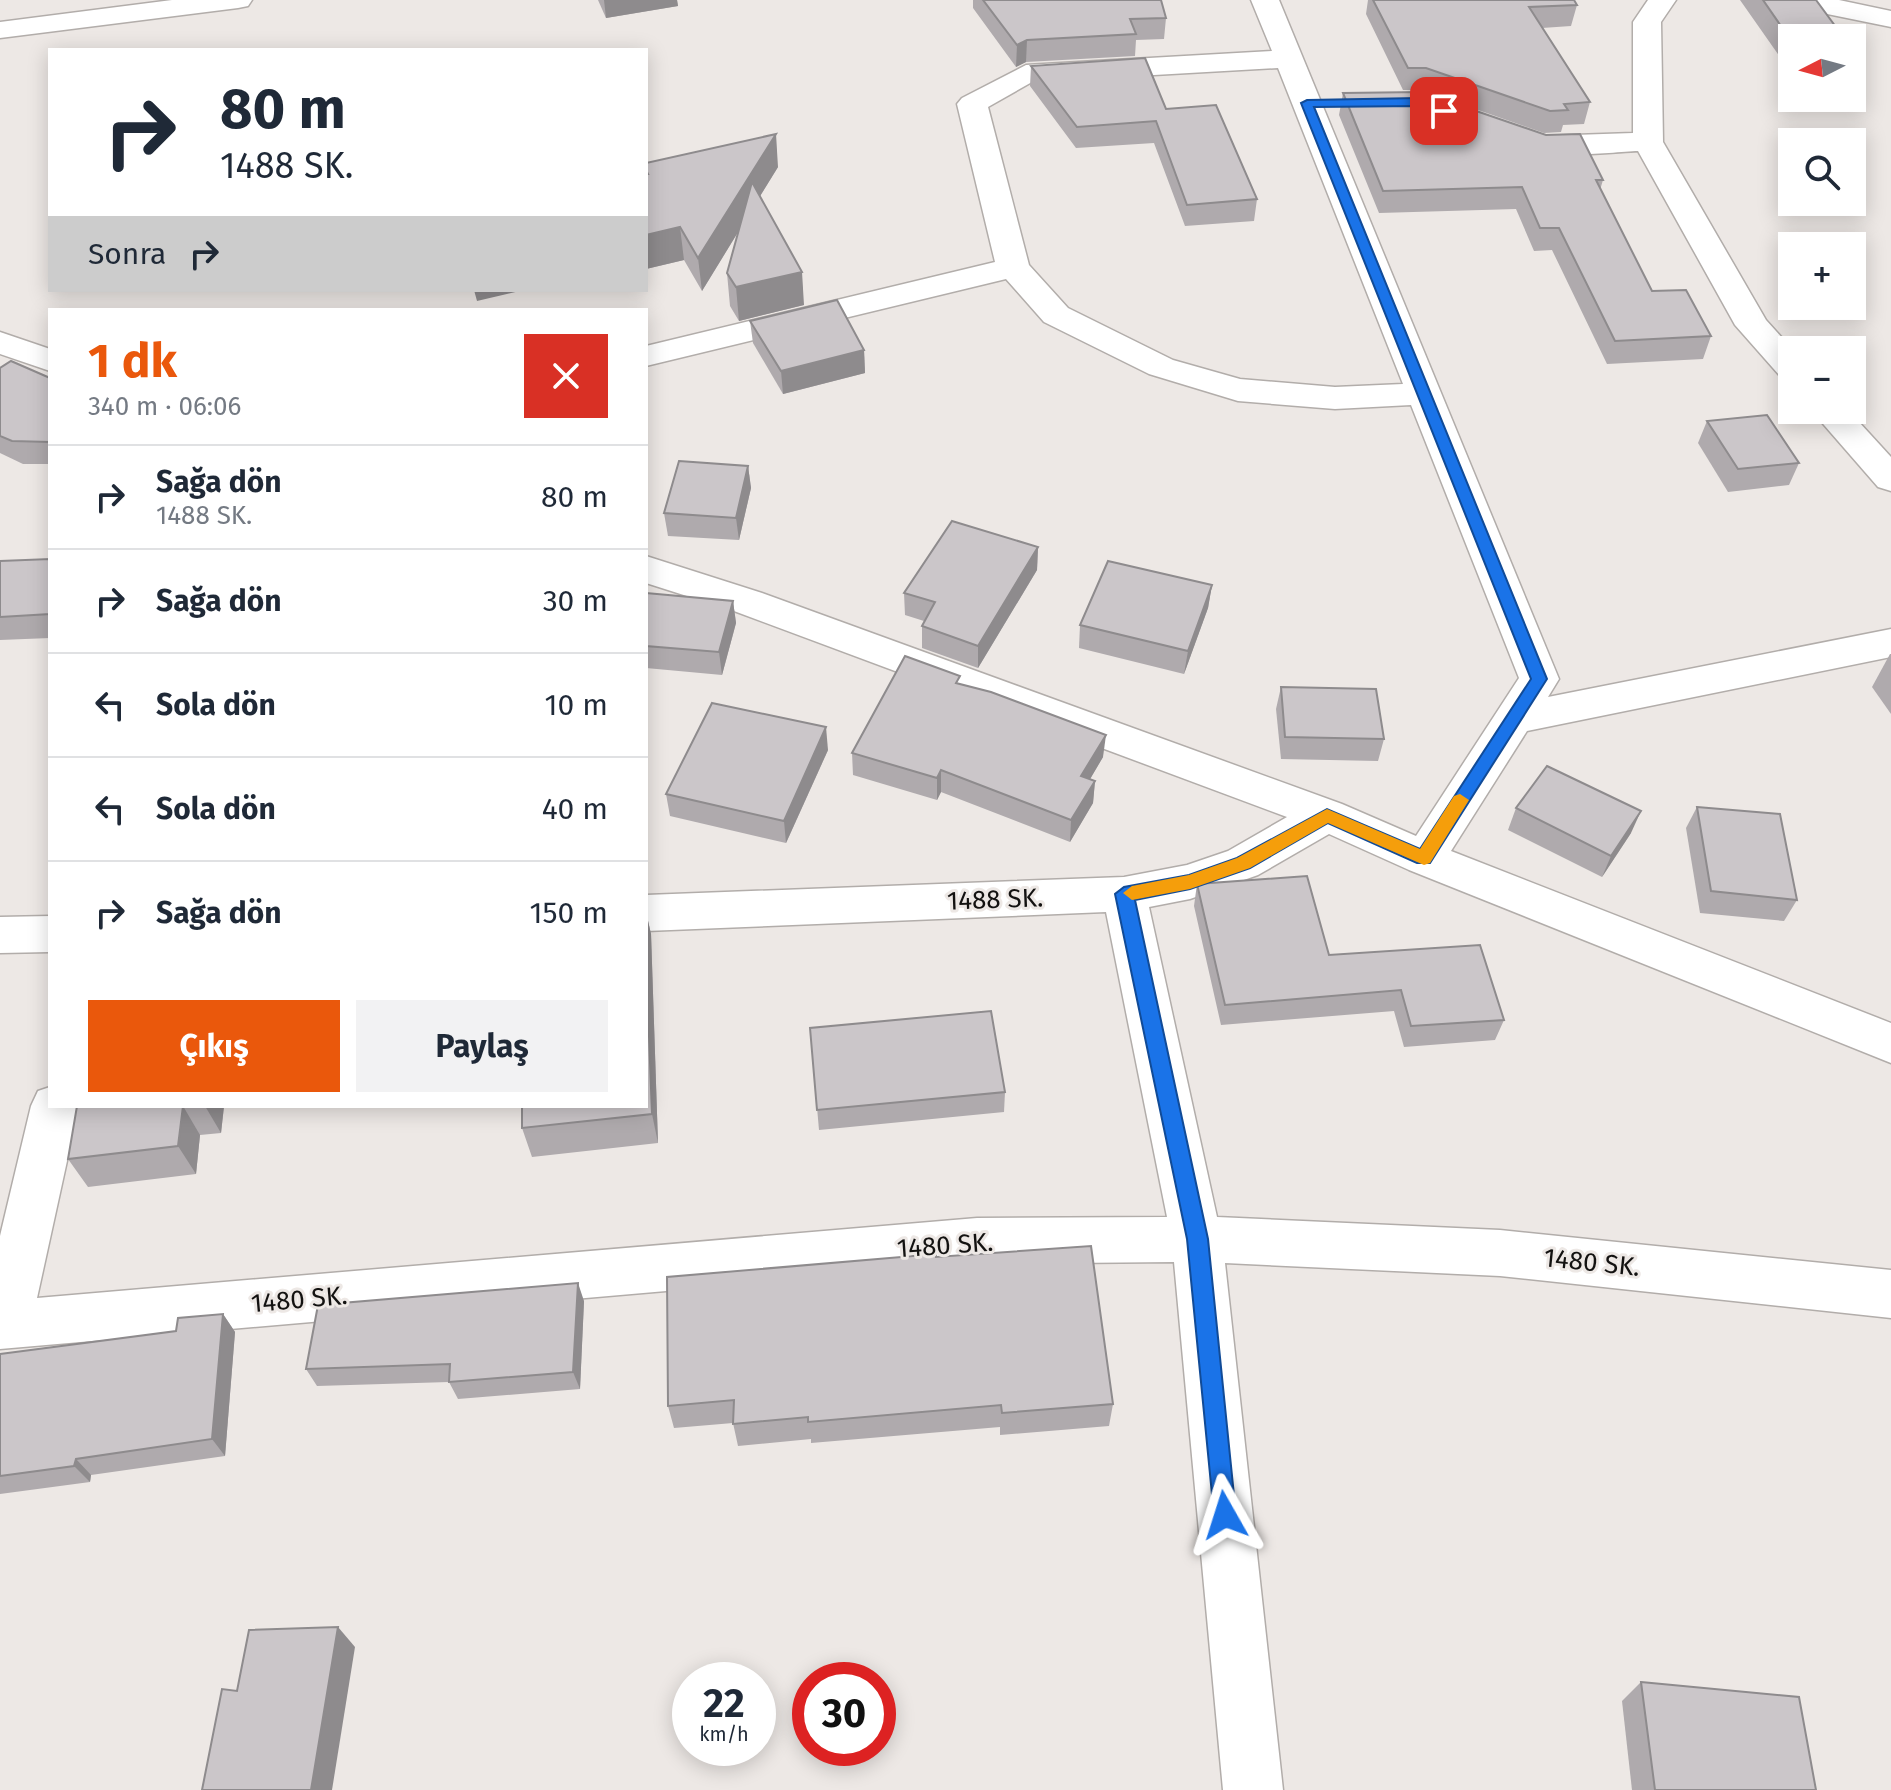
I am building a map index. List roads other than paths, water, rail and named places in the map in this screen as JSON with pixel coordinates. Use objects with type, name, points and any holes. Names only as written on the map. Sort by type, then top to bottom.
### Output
[{"type":"street","points":[[0,30],[238,0]]},
{"type":"street","points":[[1265,0],[1289,59],[1321,103],[1424,394],[1539,679],[1424,858]]},
{"type":"street","points":[[1662,0],[1647,22],[1648,142],[1752,325],[1778,354]]},
{"type":"street","points":[[1798,0],[1891,19]]},
{"type":"street","points":[[1289,59],[1026,74],[972,104],[1013,267],[1056,315],[1161,367],[1238,390],[1335,398],[1424,394]]},
{"type":"street","points":[[1501,131],[1541,145],[1648,142]]},
{"type":"street","points":[[648,356],[1013,267]]},
{"type":"street","points":[[0,342],[48,360]]},
{"type":"street","points":[[1842,424],[1891,479]]},
{"type":"street","points":[[648,570],[748,602],[1327,815],[1424,858],[1891,1043]]},
{"type":"street","points":[[1513,719],[1891,643]]},
{"type":"street","name":"1488 SK.","points":[[648,913],[1124,894],[1190,882],[1243,863],[1327,815]]},
{"type":"street","points":[[1124,894],[1197,1239],[1253,1790]]},
{"type":"street","points":[[0,935],[48,934]]},
{"type":"street","points":[[2,1325],[55,1108]]},
{"type":"street","name":"1480 SK.","points":[[2,1325],[977,1241],[1197,1239],[1500,1253],[1891,1294]]}]
